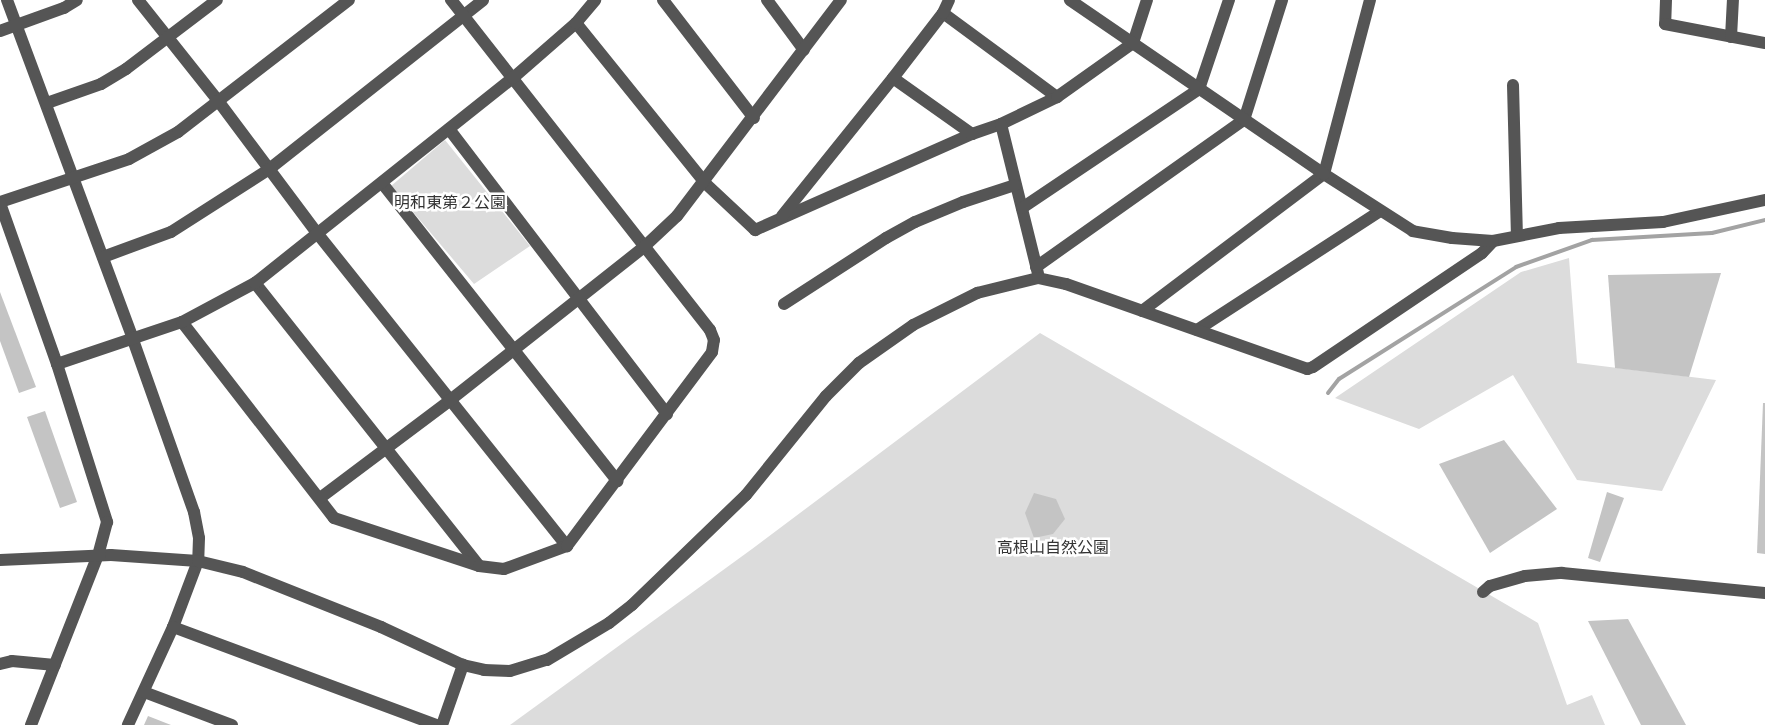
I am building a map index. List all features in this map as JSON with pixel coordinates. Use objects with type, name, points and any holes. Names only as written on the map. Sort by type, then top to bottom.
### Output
[{"type":"street","points":[[7,0],[132,338],[194,512],[199,538],[198,561],[173,627],[128,725]]},
{"type":"street","points":[[0,31],[64,8],[77,0]]},
{"type":"street","points":[[138,0],[219,102],[317,233],[567,546]]},
{"type":"street","points":[[46,103],[101,84],[126,69],[217,0]]},
{"type":"street","points":[[30,725],[98,555],[107,522],[57,364],[0,202],[75,179],[129,159],[178,132],[349,0]]},
{"type":"street","points":[[182,322],[334,518],[479,566],[504,569],[567,546],[668,414],[712,352],[714,340],[710,330],[451,0]]},
{"type":"street","points":[[103,257],[171,232],[268,170],[464,18],[483,0]]},
{"type":"street","points":[[57,364],[182,322],[255,283],[513,78],[576,23],[595,0]]},
{"type":"street","points":[[663,0],[754,118]]},
{"type":"street","points":[[767,0],[804,50]]},
{"type":"street","points":[[320,498],[580,298],[645,246],[677,216],[705,183],[841,0]]},
{"type":"street","points":[[780,219],[893,78],[943,13],[949,0]]},
{"type":"street","points":[[1070,0],[1324,174],[1413,231],[1452,238],[1493,241],[1559,228],[1662,222],[1765,200]]},
{"type":"street","points":[[576,23],[705,183],[755,230],[972,134],[1001,124],[1057,97],[1133,43],[1147,0]]},
{"type":"street","points":[[1022,208],[1198,89],[1229,0]]},
{"type":"street","points":[[0,560],[98,555],[149,556],[198,561],[243,572],[381,627],[463,665],[484,670],[510,671],[547,660],[609,623],[657,582],[746,495],[826,396],[859,363],[913,325],[948,306],[977,292],[1037,273],[1244,120],[1282,0]]},
{"type":"street","points":[[1142,311],[1324,174],[1370,0]]},
{"type":"street","points":[[1666,0],[1665,24],[1765,43]]},
{"type":"street","points":[[1731,37],[1733,0]]},
{"type":"street","points":[[943,13],[1057,97]]},
{"type":"street","points":[[893,78],[972,134]]},
{"type":"street","points":[[1513,85],[1517,235]]},
{"type":"street","points":[[1001,124],[1037,273]]},
{"type":"street","points":[[449,129],[668,414]]},
{"type":"street","points":[[382,183],[617,481]]},
{"type":"street","points":[[784,304],[915,222],[963,202],[1016,185]]},
{"type":"street","points":[[1197,330],[1380,211]]},
{"type":"street","points":[[1037,273],[1299,368],[1313,367],[1482,253],[1493,241]]},
{"type":"street","points":[[255,283],[479,566]]},
{"type":"street","points":[[1483,592],[1490,586],[1525,576],[1562,573],[1765,593]]},
{"type":"street","points":[[173,627],[437,725]]},
{"type":"street","points":[[0,664],[12,661],[55,665]]},
{"type":"street","points":[[442,725],[463,665]]},
{"type":"street","points":[[144,692],[232,725]]},
{"type":"green space","name":"明和東第２公園","points":[[445,140],[530,246],[474,284],[391,186]]},
{"type":"green space","points":[[1569,258],[1577,363],[1716,380],[1662,491],[1577,480],[1513,375],[1419,429],[1335,398],[1521,272]]},
{"type":"green space","name":"高根山自然公園","points":[[1040,333],[1538,623],[1567,705],[1592,695],[1605,725],[510,725],[752,549]]},
{"type":"building","points":[[1721,273],[1689,377],[1615,368],[1608,275]]},
{"type":"building","points":[[0,292],[36,387],[19,393],[0,341]]},
{"type":"building","points":[[1763,403],[1765,403],[1765,554],[1757,553]]},
{"type":"building","points":[[45,411],[77,502],[60,508],[27,417]]},
{"type":"building","points":[[1504,440],[1557,509],[1490,553],[1439,464]]},
{"type":"building","points":[[1607,492],[1624,498],[1600,562],[1588,558]]},
{"type":"building","points":[[1034,493],[1056,499],[1065,519],[1053,534],[1034,538],[1025,513]]},
{"type":"building","points":[[1628,619],[1686,725],[1641,725],[1588,621]]},
{"type":"building","points":[[148,716],[171,725],[144,725]]},
{"type":"waterway","points":[[1328,393],[1339,379],[1516,267],[1592,240],[1712,233],[1765,220]]}]
